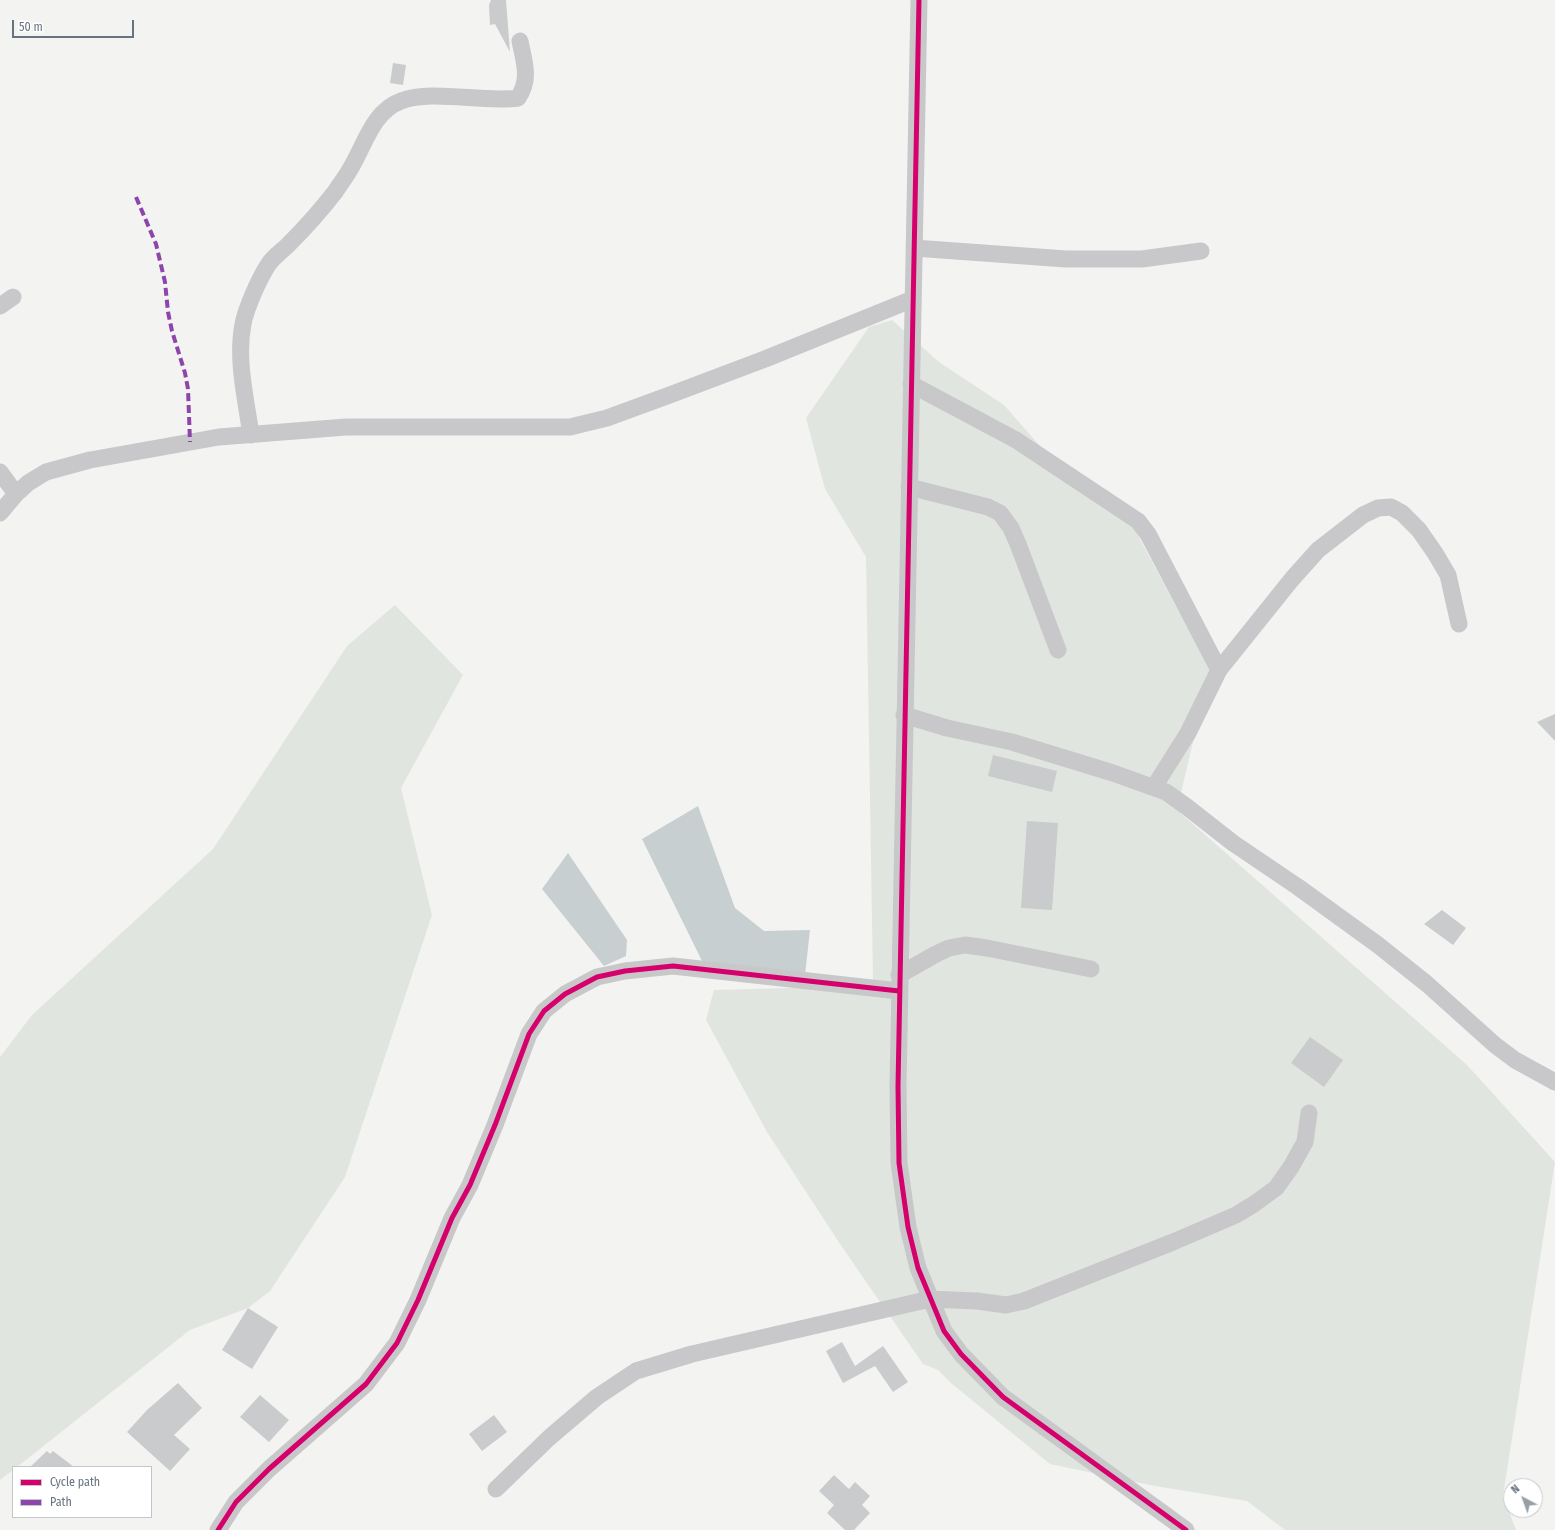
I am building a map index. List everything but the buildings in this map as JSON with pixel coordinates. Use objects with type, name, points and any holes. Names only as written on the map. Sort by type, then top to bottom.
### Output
[{"type":"street","points":[[919,0],[899,983],[899,1162],[908,1227],[918,1268],[930,1299],[944,1331],[961,1354],[1003,1397],[1186,1530]]},
{"type":"street","points":[[251,434],[241,366],[241,340],[243,323],[253,296],[268,265],[290,243],[334,192],[352,166],[374,122],[387,109],[400,101],[412,98],[437,97],[504,100],[518,98],[524,89],[526,76],[520,41]]},
{"type":"street","points":[[914,248],[1066,259],[1142,260],[1201,251]]},
{"type":"street","points":[[0,513],[16,494],[46,472],[90,460],[220,437],[346,427],[570,427],[607,418],[766,359],[913,298]]},
{"type":"street","points":[[911,384],[1016,440],[1138,521],[1148,534],[1219,670]]},
{"type":"street","points":[[0,472],[16,494]]},
{"type":"street","points":[[909,487],[988,507],[1000,513],[1018,544],[1058,650]]},
{"type":"street","points":[[1154,787],[1188,732],[1219,670],[1292,579],[1318,550],[1363,515],[1378,508],[1391,507],[1402,513],[1419,530],[1448,575],[1459,624]]},
{"type":"street","points":[[904,715],[948,728],[1012,742],[1113,773],[1154,787],[1172,796],[1233,843],[1298,887],[1378,945],[1427,984],[1495,1045],[1515,1060],[1555,1082]]},
{"type":"street","points":[[218,1530],[236,1502],[269,1469],[366,1384],[397,1343],[418,1300],[452,1218],[470,1185],[495,1125],[529,1034],[544,1011],[565,994],[597,977],[625,971],[673,966],[899,983],[936,954],[949,948],[965,945],[1091,969]]},
{"type":"street","points":[[496,1489],[550,1437],[597,1396],[636,1371],[692,1354],[763,1339],[930,1299],[977,1301],[1006,1305],[1024,1301],[1173,1242],[1236,1215],[1276,1188],[1291,1167],[1304,1142],[1310,1113]]},
{"type":"shaded area","points":[[892,320],[939,362],[1004,405],[1047,454],[1125,511],[1210,670],[1177,810],[1467,1065],[1555,1162],[1506,1478],[1503,1478],[1503,1518],[1511,1518],[1516,1530],[1285,1530],[1247,1501],[1155,1486],[1050,1464],[951,1383],[938,1370],[923,1364],[840,1244],[767,1132],[706,1020],[714,990],[826,987],[873,980],[866,557],[825,489],[806,418],[869,327]]},
{"type":"shaded area","points":[[395,605],[463,675],[401,788],[432,915],[345,1177],[270,1291],[248,1308],[190,1330],[18,1466],[12,1466],[12,1471],[0,1480],[0,1057],[32,1015],[213,849],[347,646]]},
{"type":"shaded area","points":[[698,806],[735,908],[764,931],[810,930],[805,975],[702,961],[642,839]]},
{"type":"shaded area","points":[[568,853],[627,940],[626,956],[604,966],[542,889]]},
{"type":"marked path","points":[[136,197],[156,244],[165,282],[168,312],[172,331],[185,373],[188,389],[190,442]]},
{"type":"cycle path","points":[[919,0],[898,1086],[899,1163],[908,1227],[918,1268],[944,1331],[961,1354],[1003,1397],[1186,1530]]},
{"type":"cycle path","points":[[218,1530],[236,1502],[269,1469],[366,1384],[397,1343],[418,1300],[452,1218],[470,1185],[495,1125],[529,1034],[544,1011],[565,994],[597,977],[625,971],[673,966],[899,991]]}]
